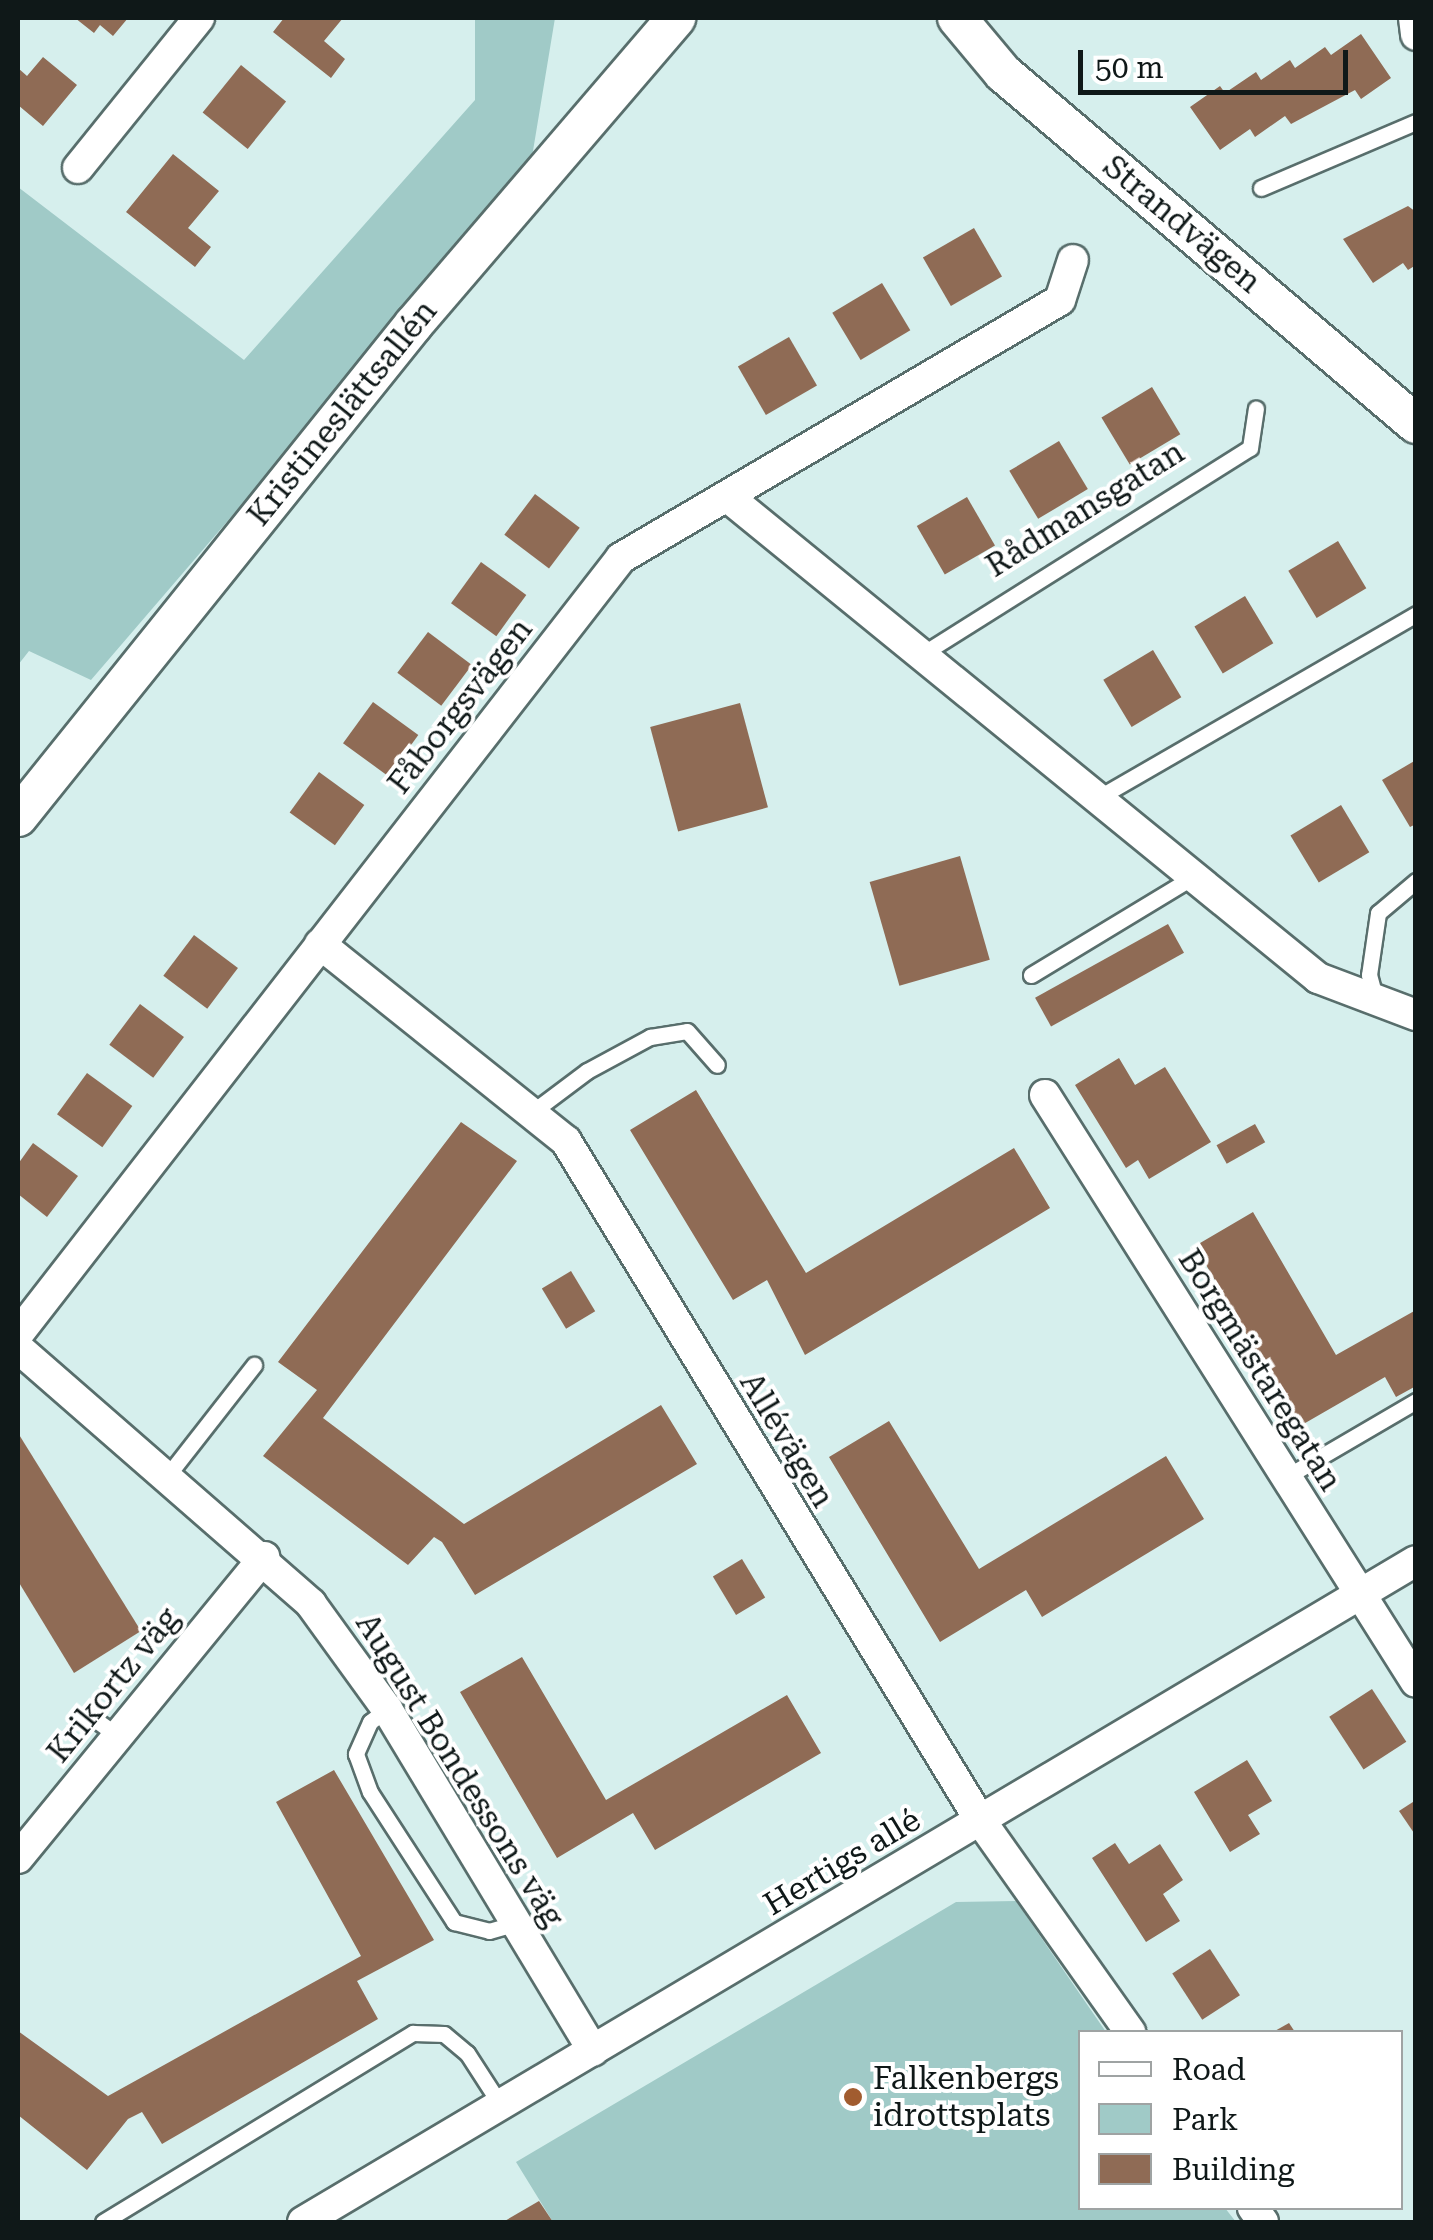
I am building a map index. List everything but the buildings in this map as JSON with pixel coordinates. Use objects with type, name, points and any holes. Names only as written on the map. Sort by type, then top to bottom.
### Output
[{"type":"street","points":[[78,168],[200,18]]},
{"type":"street","name":"Kristineslättsallén","points":[[18,817],[339,415],[676,18]]},
{"type":"street","name":"Strandvägen","points":[[957,18],[1003,72],[1416,424]]},
{"type":"street","points":[[1414,18],[1416,35]]},
{"type":"street","name":"Fåborgsvägen","points":[[18,1334],[620,558],[1060,300],[1073,260]]},
{"type":"street","points":[[728,497],[924,652],[1096,799],[1318,978],[1416,1015]]},
{"type":"street","name":"Allévägen","points":[[320,944],[535,1110],[566,1141],[980,1820],[1129,2030]]},
{"type":"street","name":"Borgmästaregatan","points":[[1045,1094],[1286,1477],[1356,1597],[1416,1682]]},
{"type":"street","name":"August Bondessons väg","points":[[18,1348],[264,1556],[311,1604],[387,1710],[593,2052]]},
{"type":"street","name":"Krikortz väg","points":[[18,1858],[109,1729],[264,1556]]},
{"type":"street","name":"Hertigs allé","points":[[303,2222],[1416,1561]]},
{"type":"lane","points":[[1261,188],[1416,122]]},
{"type":"lane","name":"Rådmansgatan","points":[[924,652],[1250,448],[1256,408]]},
{"type":"lane","points":[[1096,799],[1416,614]]},
{"type":"lane","points":[[1031,975],[1193,878]]},
{"type":"lane","points":[[1376,1002],[1369,975],[1378,913],[1416,880]]},
{"type":"lane","points":[[535,1110],[587,1071],[650,1037],[687,1032],[717,1065]]},
{"type":"lane","points":[[168,1475],[254,1365]]},
{"type":"lane","points":[[1286,1477],[1416,1401]]},
{"type":"lane","points":[[387,1710],[370,1722],[356,1754],[370,1792],[454,1922],[488,1932],[516,1922]]},
{"type":"lane","points":[[102,2222],[414,2033],[444,2034],[468,2054],[500,2104]]},
{"type":"green space","points":[[475,18],[555,18],[530,169],[91,680],[29,651],[18,665],[18,187],[244,360],[475,100]]},
{"type":"green space","name":"Falkenbergs idrottsplats","points":[[1016,1901],[1105,2030],[1078,2030],[1078,2210],[1227,2210],[1236,2222],[553,2222],[516,2162],[956,1902]]},
{"type":"place","name":"Falkenbergs idrottsplats","points":[[853,2097]]}]
